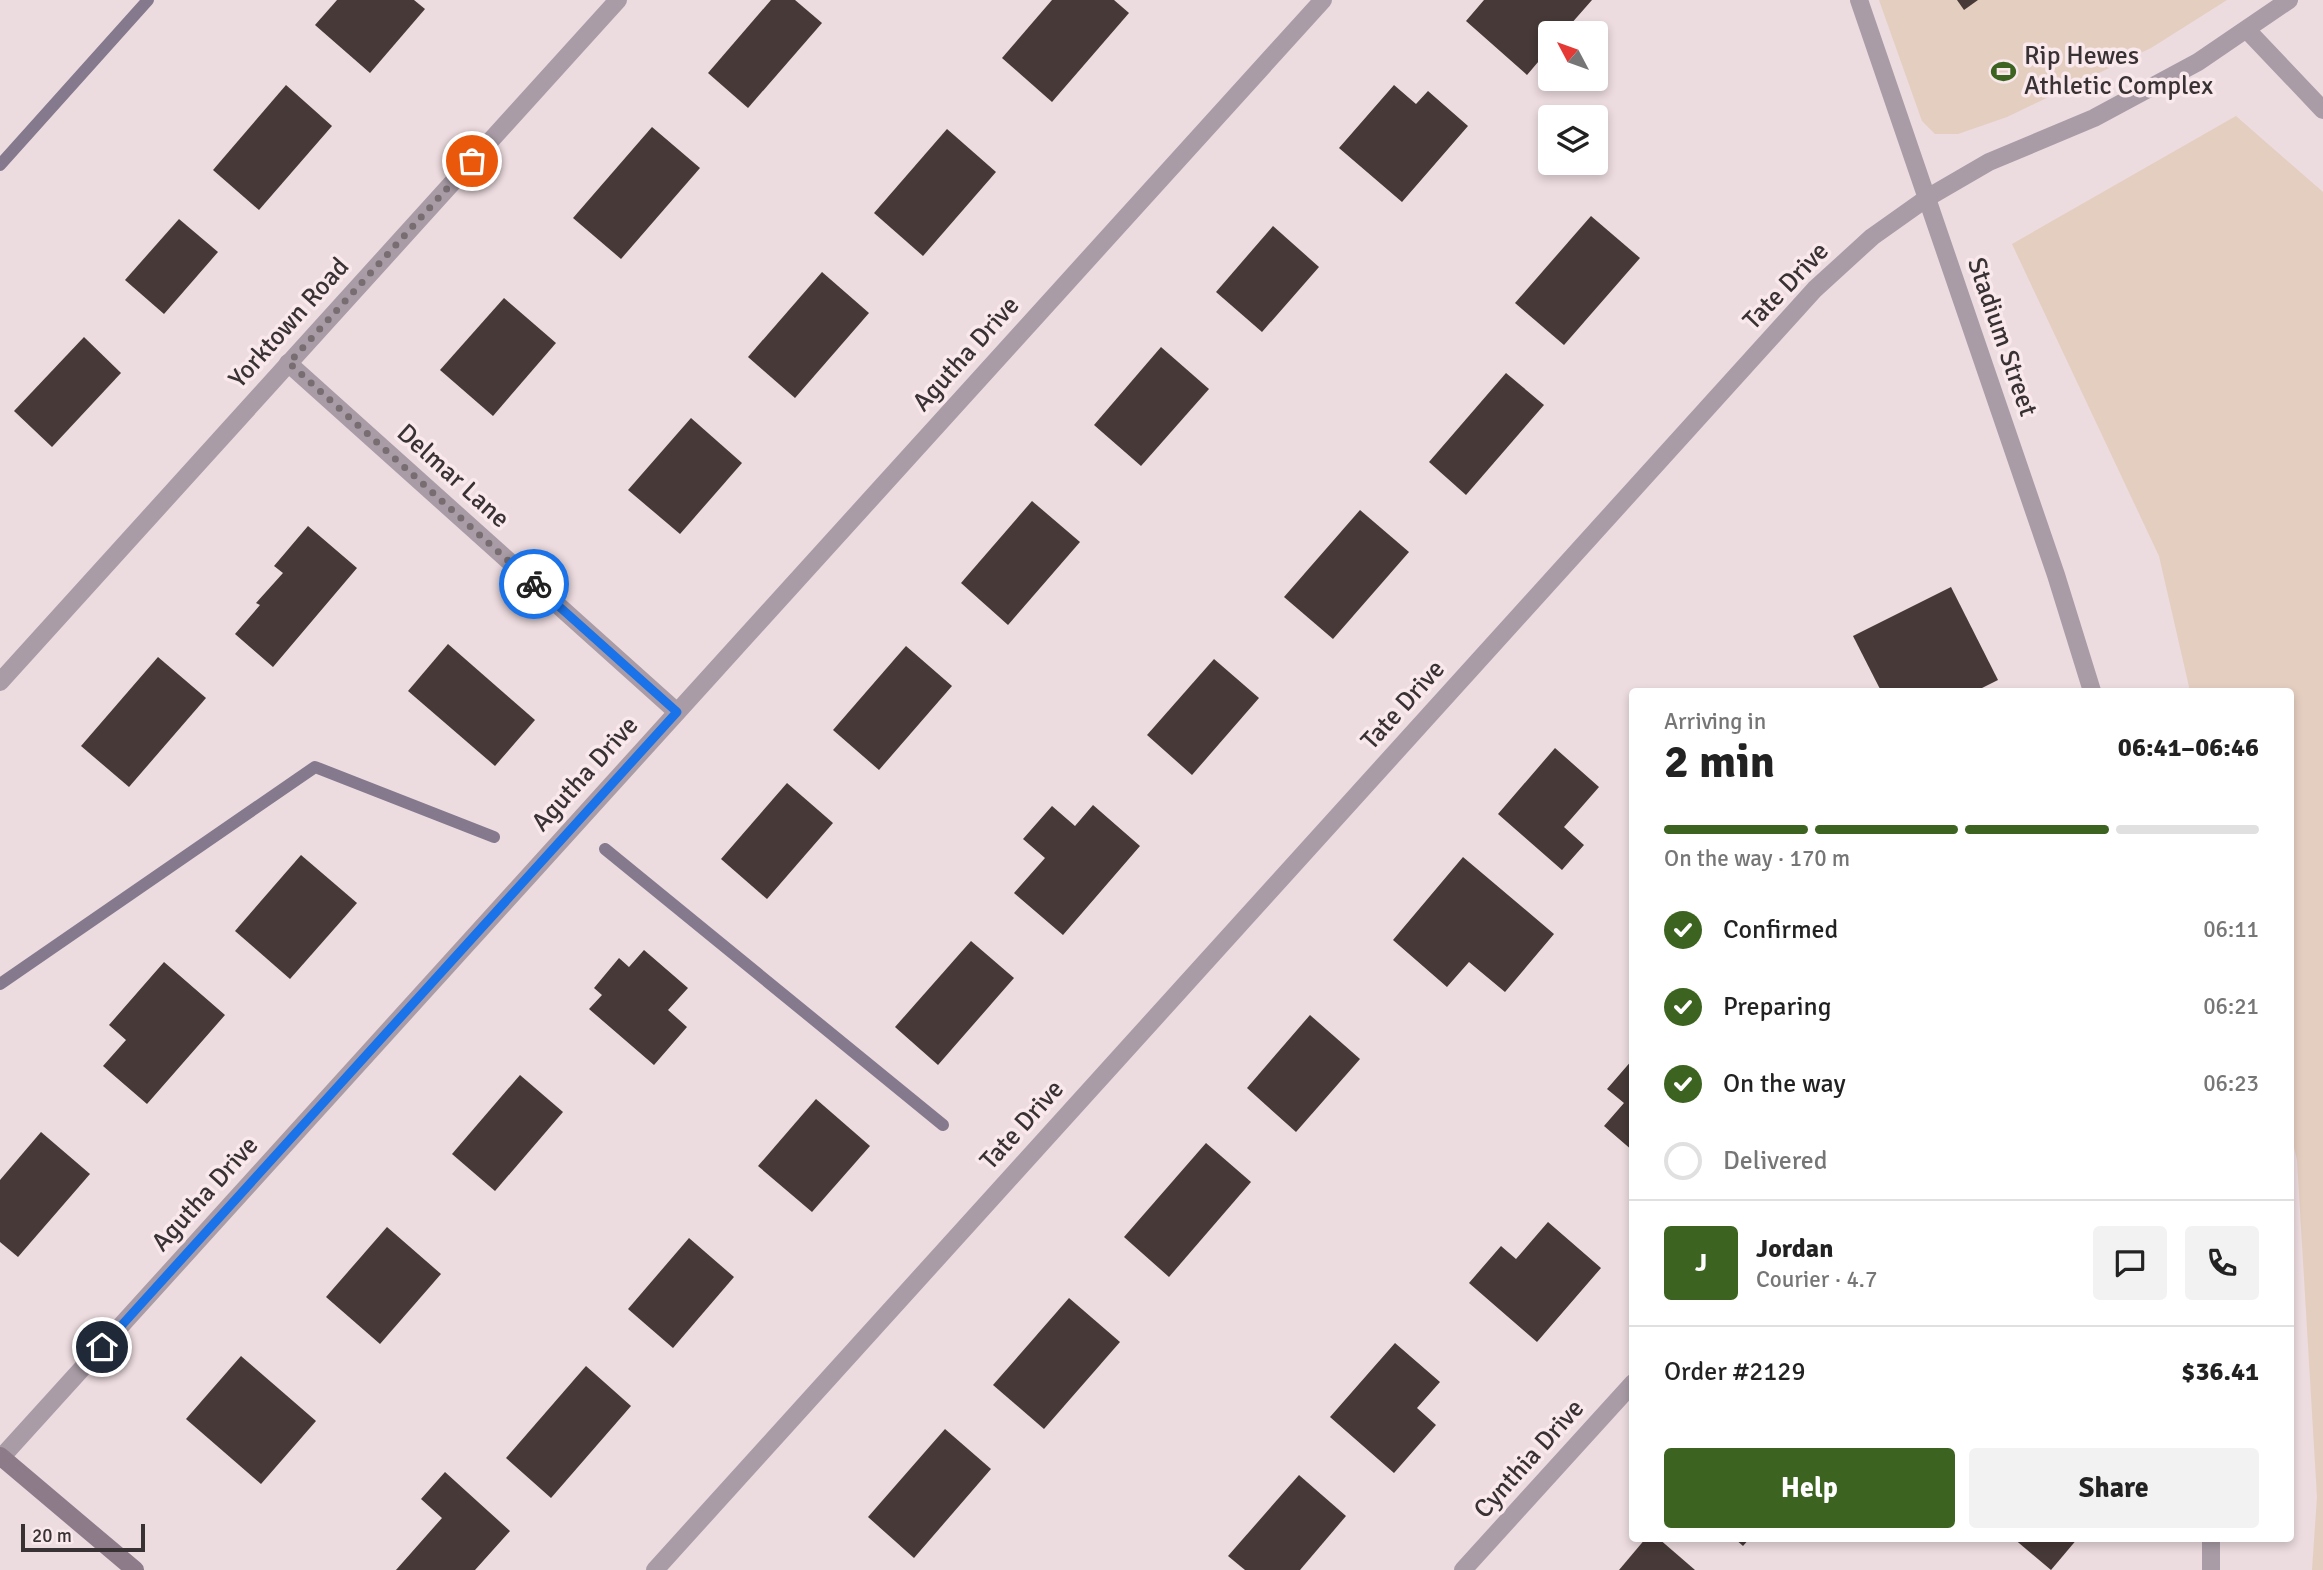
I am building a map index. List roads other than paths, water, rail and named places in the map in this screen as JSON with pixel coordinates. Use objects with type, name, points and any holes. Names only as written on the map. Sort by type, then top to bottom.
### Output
[{"type":"street","name":"Yorktown Road","points":[[0,682],[618,0]]},
{"type":"street","name":"Agutha Drive","points":[[1,1458],[1323,0]]},
{"type":"street","name":"Stadium Street","points":[[1859,0],[2056,575],[2091,688]]},
{"type":"street","name":"Tate Drive","points":[[655,1570],[1815,289],[1872,237],[1927,198],[1989,162],[2094,118],[2198,62],[2289,0]]},
{"type":"street","points":[[2247,30],[2323,110]]},
{"type":"street","name":"Delmar Lane","points":[[289,363],[677,712]]},
{"type":"street","name":"Cynthia Drive","points":[[1463,1570],[1629,1387]]},
{"type":"street","points":[[1,1458],[135,1570]]},
{"type":"street","points":[[2211,1542],[2211,1570]]},
{"type":"waterway","points":[[0,165],[148,0]]},
{"type":"waterway","points":[[0,984],[315,767],[494,837]]},
{"type":"waterway","points":[[605,849],[943,1125]]},
{"type":"place","name":"Rip Hewes Athletic Complex","points":[[2004,71]]}]
